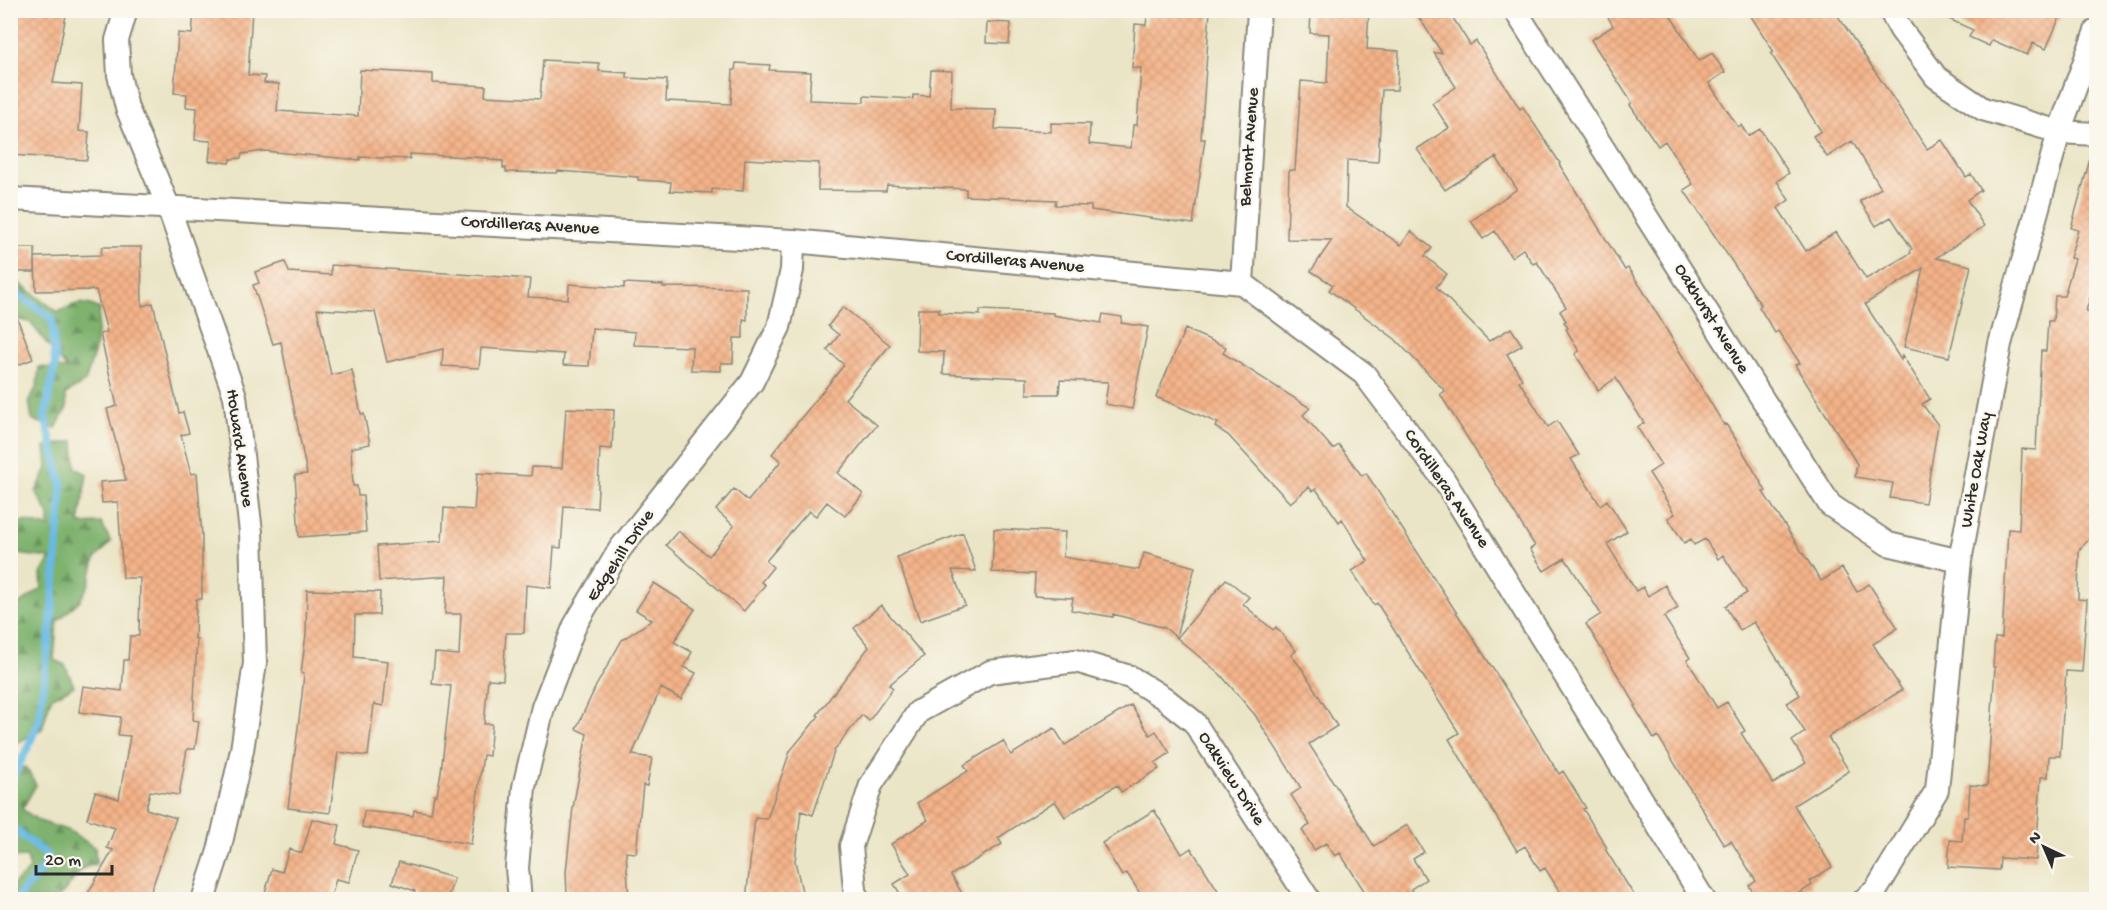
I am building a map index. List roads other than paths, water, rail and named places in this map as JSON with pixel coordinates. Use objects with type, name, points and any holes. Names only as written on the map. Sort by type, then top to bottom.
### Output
[{"type":"street","name":"Howard Avenue","points":[[126,10],[117,40],[119,75],[127,108],[168,206],[235,396],[251,532],[255,663],[243,750],[219,851],[203,900]]},
{"type":"street","name":"Belmont Avenue","points":[[1242,283],[1259,10]]},
{"type":"street","name":"Oakhurst Avenue","points":[[1515,10],[1830,505],[1888,544],[1960,561]]},
{"type":"street","points":[[1890,10],[1936,77],[1983,109],[2059,132],[2097,134]]},
{"type":"street","name":"White Oak Way","points":[[1864,900],[1876,890],[1937,790],[1960,561],[2000,344],[2059,132],[2097,31]]},
{"type":"street","name":"Cordilleras Avenue","points":[[10,199],[793,241],[1242,283],[1364,374],[1438,471],[1704,900]]},
{"type":"street","name":"Edgehill Drive","points":[[520,900],[517,868],[524,787],[543,707],[575,625],[621,549],[753,382],[779,327],[792,270],[793,241]]},
{"type":"street","name":"Oakview Drive","points":[[856,900],[851,846],[871,785],[918,712],[990,672],[1076,661],[1130,677],[1164,698],[1194,722],[1309,900]]},
{"type":"waterway","points":[[10,289],[52,318],[55,364],[45,417],[62,486],[52,615],[39,719],[10,783]]},
{"type":"waterway","points":[[10,826],[48,856],[42,870],[15,900]]}]
